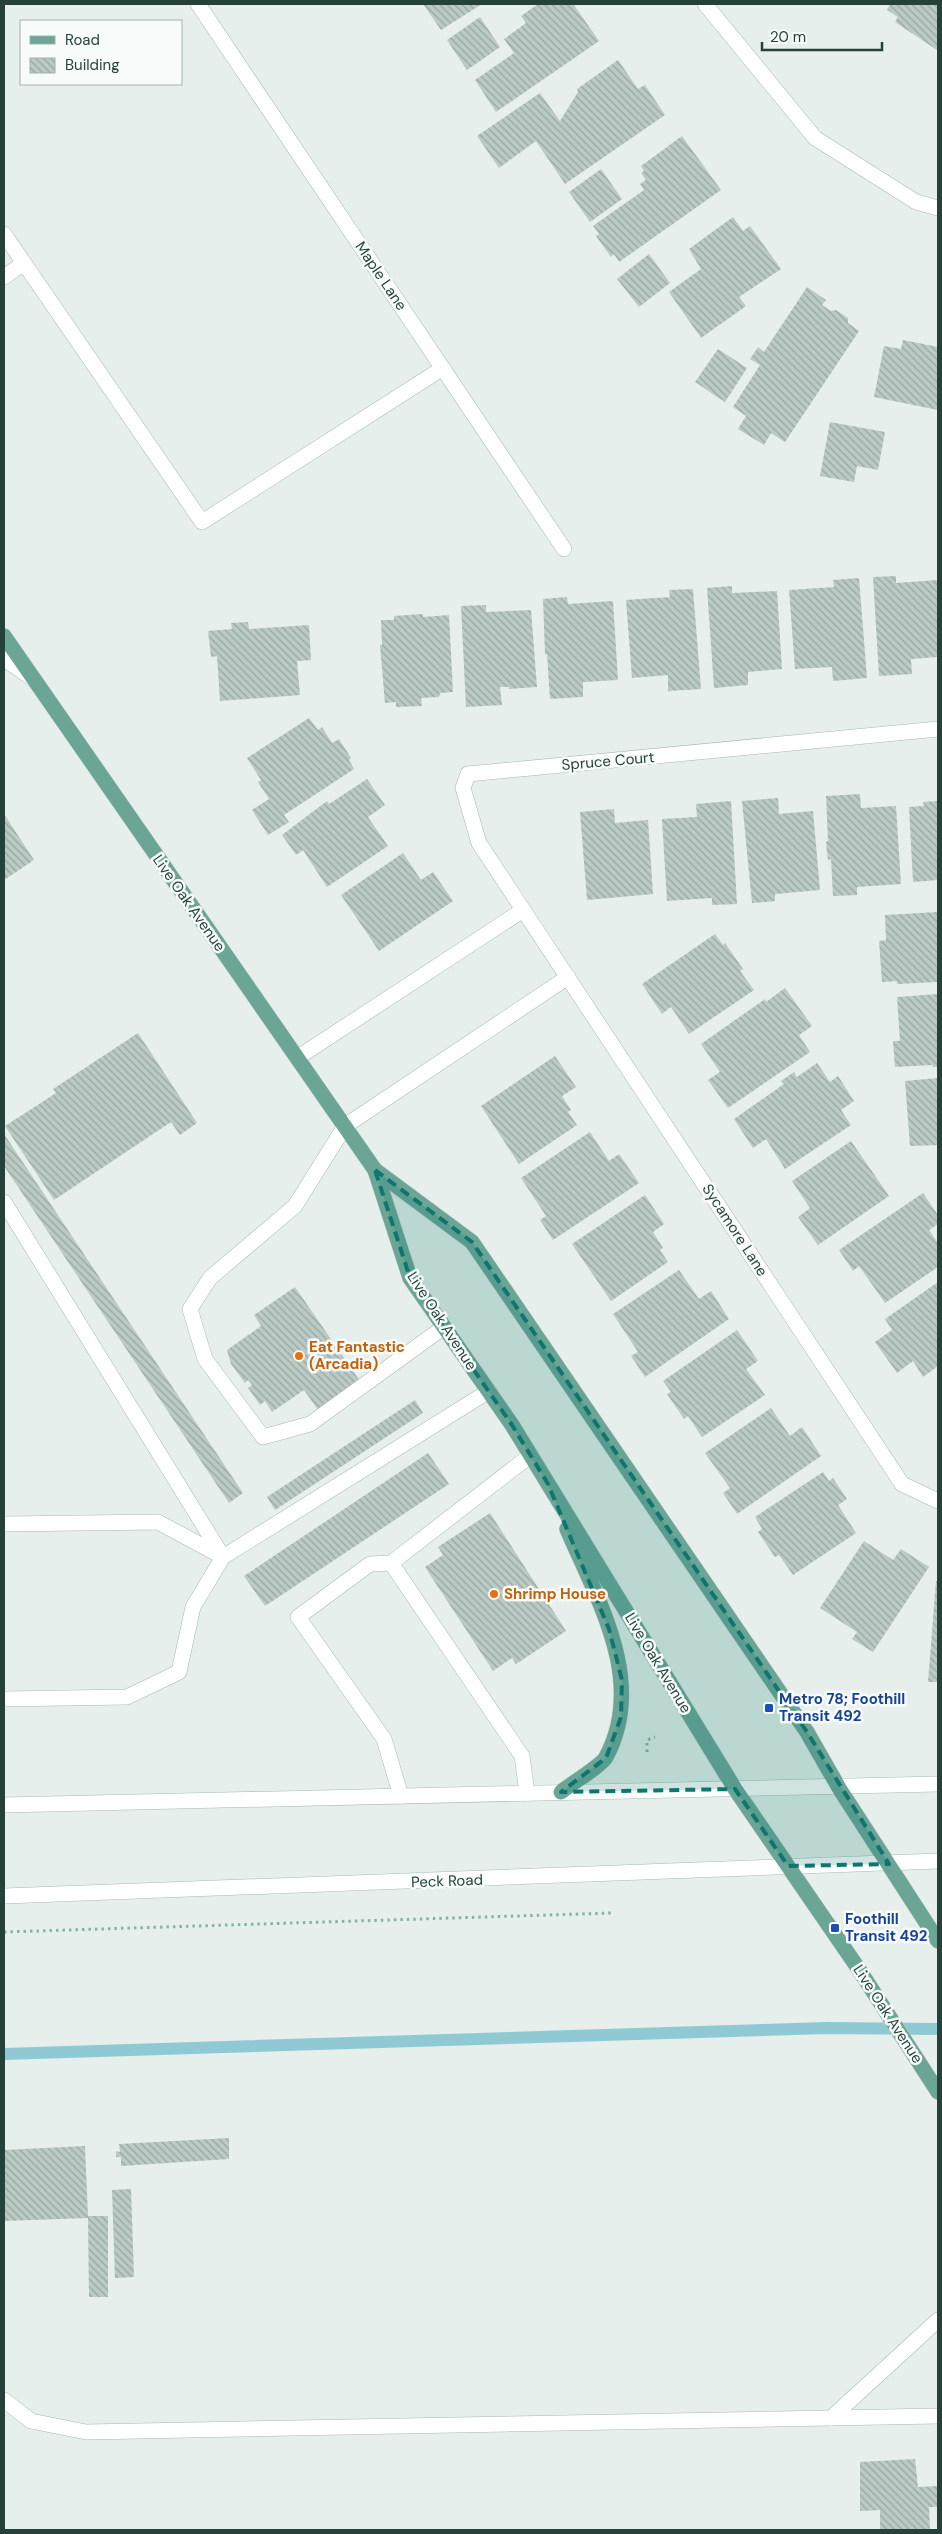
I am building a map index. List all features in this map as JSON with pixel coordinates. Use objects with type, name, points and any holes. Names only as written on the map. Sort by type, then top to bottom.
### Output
[{"type":"main road","name":"Live Oak Avenue","points":[[4,636],[375,1170],[410,1278],[531,1455],[735,1789],[858,1968],[936,2089]]},
{"type":"main road","name":"Live Oak Avenue","points":[[375,1170],[472,1242],[807,1732],[839,1788],[890,1864],[938,1941]]},
{"type":"main road","points":[[548,1484],[609,1629],[622,1680],[621,1717],[606,1758],[562,1792]]},
{"type":"street","name":"Maple Lane","points":[[198,4],[564,549]]},
{"type":"street","points":[[705,4],[815,138],[916,202],[938,208]]},
{"type":"street","points":[[4,234],[202,522],[443,368]]},
{"type":"street","points":[[4,276],[24,263]]},
{"type":"street","points":[[4,659],[32,678]]},
{"type":"street","name":"Spruce Court","points":[[545,943],[479,843],[463,788],[468,774],[938,729]]},
{"type":"street","points":[[297,1058],[523,910]]},
{"type":"street","name":"Sycamore Lane","points":[[545,943],[902,1484],[938,1501]]},
{"type":"street","points":[[444,1327],[310,1424],[263,1437],[205,1359],[190,1309],[210,1278],[295,1206],[345,1126],[568,977]]},
{"type":"street","points":[[4,1202],[223,1556]]},
{"type":"street","points":[[4,1699],[127,1697],[179,1672],[193,1607],[223,1556],[489,1391]]},
{"type":"street","points":[[401,1796],[384,1739],[298,1617],[370,1564],[391,1563],[531,1455]]},
{"type":"street","points":[[4,1524],[158,1522],[223,1556]]},
{"type":"street","points":[[391,1563],[522,1756],[527,1793]]},
{"type":"street","points":[[4,1805],[562,1792],[839,1788],[938,1784]]},
{"type":"street","name":"Peck Road","points":[[4,1896],[938,1861]]},
{"type":"street","points":[[831,2418],[938,2320]]},
{"type":"street","points":[[4,2400],[31,2421],[86,2432],[938,2416]]},
{"type":"path","points":[[646,1752],[647,1740],[655,1737]]},
{"type":"path","points":[[4,1932],[612,1913]]},
{"type":"highlighted area","points":[[375,1170],[472,1242],[807,1732],[889,1864],[788,1866],[735,1789],[561,1792],[606,1758],[621,1717],[622,1680],[609,1629],[548,1484],[512,1425],[410,1278]]},
{"type":"building","points":[[423,4],[482,4],[441,30]]},
{"type":"building","points":[[538,4],[576,4],[574,5],[599,41],[496,112],[475,80],[514,53],[504,39],[526,23],[521,16]]},
{"type":"building","points":[[890,4],[938,4],[937,50],[895,22],[898,17],[887,10]]},
{"type":"building","points":[[480,17],[500,47],[467,70],[447,40]]},
{"type":"building","points":[[618,60],[638,89],[645,85],[665,115],[565,184],[536,141],[499,168],[477,136],[540,93],[560,121],[578,92],[577,89]]},
{"type":"building","points":[[682,136],[721,190],[619,262],[614,254],[611,257],[596,236],[599,234],[593,226],[644,190],[640,184],[646,180],[641,173],[644,171],[641,166]]},
{"type":"building","points":[[601,169],[622,199],[590,222],[569,192]]},
{"type":"building","points":[[733,217],[743,231],[750,226],[781,269],[739,297],[746,306],[701,338],[669,292],[701,269],[689,249]]},
{"type":"building","points":[[649,254],[670,283],[639,307],[617,279]]},
{"type":"building","points":[[807,287],[826,300],[822,305],[831,311],[836,310],[848,318],[848,323],[859,331],[785,442],[771,433],[764,445],[738,429],[746,416],[733,407],[760,365],[750,359],[758,347],[764,352]]},
{"type":"building","points":[[903,340],[938,347],[938,410],[874,397],[884,346],[901,349]]},
{"type":"building","points":[[718,349],[747,368],[725,402],[695,382]]},
{"type":"building","points":[[830,422],[885,432],[878,470],[857,466],[854,482],[820,476]]},
{"type":"building","points":[[896,576],[896,583],[938,580],[938,657],[911,659],[912,674],[879,676],[873,577]]},
{"type":"building","points":[[859,578],[867,678],[833,681],[832,667],[795,669],[789,590],[834,587],[833,580]]},
{"type":"building","points":[[732,586],[732,593],[777,591],[782,669],[748,672],[748,685],[714,688],[707,588]]},
{"type":"building","points":[[693,589],[701,689],[668,691],[668,675],[632,678],[626,600],[670,597],[669,590]]},
{"type":"building","points":[[567,597],[568,604],[613,601],[618,680],[583,682],[583,697],[550,699],[547,654],[545,654],[543,599]]},
{"type":"building","points":[[486,605],[486,612],[531,610],[537,687],[509,689],[509,687],[500,687],[502,705],[466,707],[461,606]]},
{"type":"building","points":[[423,614],[423,617],[449,615],[453,692],[440,693],[439,697],[421,698],[422,706],[396,707],[396,702],[385,703],[380,645],[382,645],[381,620],[394,620],[394,616]]},
{"type":"building","points":[[248,622],[249,629],[309,625],[311,660],[297,661],[300,695],[220,701],[217,656],[211,657],[208,631],[232,629],[231,623]]},
{"type":"building","points":[[309,718],[318,730],[322,727],[332,743],[339,739],[351,758],[349,760],[354,769],[284,815],[289,822],[268,835],[252,810],[269,799],[258,782],[261,780],[247,758]]},
{"type":"building","points":[[367,779],[385,805],[368,817],[388,846],[327,887],[303,850],[296,855],[282,835],[327,801],[329,804]]},
{"type":"building","points":[[860,794],[861,808],[896,806],[901,884],[857,887],[857,895],[833,896],[831,859],[828,860],[826,842],[828,841],[826,796]]},
{"type":"building","points":[[778,798],[779,814],[813,811],[820,890],[775,894],[775,901],[752,903],[742,801]]},
{"type":"building","points":[[731,801],[737,904],[712,905],[712,898],[667,901],[662,819],[697,817],[696,804]]},
{"type":"building","points":[[938,801],[938,880],[913,882],[909,807],[924,806],[923,802]]},
{"type":"building","points":[[614,809],[615,823],[648,820],[653,894],[587,900],[580,812]]},
{"type":"building","points":[[4,814],[34,860],[4,880]]},
{"type":"building","points":[[403,853],[421,880],[433,872],[453,901],[379,951],[341,895]]},
{"type":"building","points":[[938,912],[938,982],[897,984],[897,981],[882,982],[879,941],[886,940],[885,915]]},
{"type":"building","points":[[715,934],[723,945],[725,943],[743,969],[740,971],[754,990],[689,1034],[671,1007],[662,1014],[642,984]]},
{"type":"building","points":[[785,988],[812,1026],[799,1035],[810,1052],[728,1108],[708,1080],[720,1072],[701,1044],[765,999],[766,1002]]},
{"type":"building","points":[[938,994],[938,1067],[933,1067],[932,1065],[895,1067],[893,1041],[900,1041],[897,997]]},
{"type":"building","points":[[138,1033],[197,1123],[180,1135],[171,1122],[54,1200],[5,1126],[56,1093],[53,1089]]},
{"type":"building","points":[[555,1056],[576,1087],[562,1096],[571,1110],[568,1112],[577,1125],[519,1164],[481,1106]]},
{"type":"building","points":[[817,1063],[830,1082],[838,1076],[854,1101],[841,1110],[851,1125],[785,1169],[766,1139],[753,1148],[734,1119],[784,1084],[781,1081],[794,1072],[797,1077]]},
{"type":"building","points":[[938,1078],[938,1145],[910,1146],[905,1081]]},
{"type":"building","points":[[590,1132],[609,1161],[619,1154],[639,1183],[553,1240],[540,1220],[546,1216],[521,1178]]},
{"type":"building","points":[[4,1134],[243,1493],[229,1503],[4,1166]]},
{"type":"building","points":[[851,1141],[889,1196],[818,1245],[798,1217],[810,1208],[792,1181]]},
{"type":"building","points":[[923,1193],[938,1215],[938,1224],[929,1230],[938,1243],[938,1267],[885,1303],[859,1266],[853,1271],[839,1250]]},
{"type":"building","points":[[645,1195],[664,1224],[653,1232],[663,1248],[660,1250],[668,1262],[611,1301],[572,1244]]},
{"type":"building","points":[[679,1270],[699,1299],[711,1291],[729,1319],[645,1377],[631,1356],[638,1352],[613,1314]]},
{"type":"building","points":[[938,1282],[938,1366],[923,1377],[913,1361],[897,1373],[875,1342],[892,1330],[885,1319]]},
{"type":"building","points":[[295,1287],[362,1384],[320,1413],[304,1390],[272,1412],[265,1401],[260,1405],[248,1388],[252,1385],[248,1380],[245,1383],[231,1364],[227,1350],[261,1326],[254,1315]]},
{"type":"building","points":[[737,1330],[758,1361],[746,1369],[765,1395],[702,1437],[688,1416],[684,1419],[667,1394],[671,1392],[663,1381]]},
{"type":"building","points":[[415,1400],[423,1413],[275,1510],[267,1497]]},
{"type":"building","points":[[771,1408],[790,1436],[802,1427],[821,1456],[737,1514],[723,1493],[730,1488],[705,1453]]},
{"type":"building","points":[[428,1453],[449,1484],[265,1606],[244,1576]]},
{"type":"building","points":[[823,1472],[829,1481],[833,1478],[847,1499],[838,1505],[856,1533],[793,1575],[779,1555],[775,1557],[758,1532],[762,1529],[755,1517]]},
{"type":"building","points":[[490,1513],[566,1631],[516,1664],[512,1658],[493,1671],[425,1567],[443,1555],[438,1547]]},
{"type":"building","points":[[864,1541],[893,1560],[901,1549],[929,1567],[873,1652],[852,1639],[857,1632],[820,1608]]},
{"type":"building","points":[[936,1581],[938,1581],[938,1682],[928,1682]]},
{"type":"building","points":[[229,2138],[229,2159],[121,2166],[121,2157],[116,2157],[116,2151],[120,2152],[119,2144]]},
{"type":"building","points":[[85,2146],[88,2216],[108,2216],[108,2297],[89,2297],[88,2218],[4,2221],[4,2150]]},
{"type":"building","points":[[131,2189],[134,2277],[115,2278],[112,2190]]},
{"type":"building","points":[[915,2459],[918,2487],[938,2486],[938,2507],[929,2507],[930,2529],[880,2530],[880,2510],[860,2511],[860,2462]]},
{"type":"waterway","points":[[4,2054],[827,2028],[938,2029]]},
{"type":"place","name":"Eat Fantastic (Arcadia)","points":[[299,1356]]},
{"type":"place","name":"Shrimp House","points":[[494,1594]]},
{"type":"place","name":"Metro 78; Foothill Transit 492","points":[[769,1708]]},
{"type":"place","name":"Foothill Transit 492","points":[[835,1928]]}]
